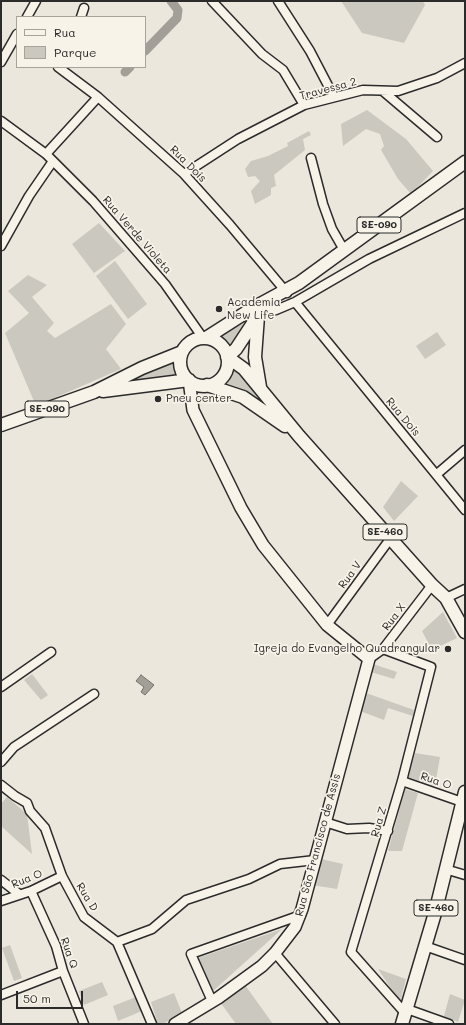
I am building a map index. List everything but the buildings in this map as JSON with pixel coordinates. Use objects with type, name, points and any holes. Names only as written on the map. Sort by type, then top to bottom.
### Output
[{"type":"main road","name":"SE-090","points":[[227,359],[236,349],[259,315],[290,293],[344,250],[465,162]]},
{"type":"main road","name":"SE-090","points":[[204,338],[290,293]]},
{"type":"main road","points":[[259,315],[255,357],[261,388]]},
{"type":"main road","points":[[204,338],[217,342],[225,352],[227,359],[224,374],[220,380],[207,385],[197,385],[188,380],[180,367],[182,352],[190,342],[204,338]]},
{"type":"main road","name":"SE-090","points":[[1,425],[94,392],[142,368],[182,352]]},
{"type":"main road","name":"SE-460","points":[[227,359],[238,364],[261,388],[299,436],[390,539],[432,585],[446,598],[465,632]]},
{"type":"main road","name":"SE-090","points":[[94,392],[188,380]]},
{"type":"main road","name":"SE-460","points":[[207,385],[243,397],[267,412],[299,436]]},
{"type":"main road","name":"SE-460","points":[[405,1015],[425,946],[464,797]]},
{"type":"street","points":[[27,16],[36,1]]},
{"type":"street","points":[[212,1],[262,54],[284,70],[304,105]]},
{"type":"street","points":[[278,1],[313,56],[334,97]]},
{"type":"street","points":[[81,16],[84,8]]},
{"type":"street","points":[[1,62],[16,36]]},
{"type":"street","name":"Travessa 2","points":[[184,174],[238,139],[304,105],[368,90],[384,92],[398,91],[437,78],[465,63]]},
{"type":"street","name":"Rua Dois","points":[[59,68],[98,97],[184,174],[290,293],[465,510]]},
{"type":"street","points":[[384,92],[437,137]]},
{"type":"street","points":[[46,154],[98,97]]},
{"type":"street","name":"Rua Verde Violeta","points":[[1,121],[46,154],[128,239],[165,284],[204,338]]},
{"type":"street","points":[[311,158],[323,204],[332,229],[344,250]]},
{"type":"street","points":[[2,243],[26,201],[53,161]]},
{"type":"street","points":[[290,293],[369,259],[465,212]]},
{"type":"street","points":[[188,380],[193,410],[241,508],[274,561],[327,625],[369,659]]},
{"type":"street","points":[[437,474],[465,450]]},
{"type":"street","name":"Rua V","points":[[327,625],[390,539]]},
{"type":"street","name":"Rua X","points":[[369,659],[383,649],[432,585]]},
{"type":"street","points":[[446,598],[465,589]]},
{"type":"street","name":"Rua Z","points":[[383,649],[430,667],[402,781],[351,952],[405,1015]]},
{"type":"street","points":[[1,687],[51,652]]},
{"type":"street","name":"Rua São Francisco de Assis","points":[[179,1023],[262,966],[275,953],[292,931],[300,915],[369,659]]},
{"type":"street","points":[[1,762],[14,747],[94,694]]},
{"type":"street","name":"Rua O","points":[[402,781],[464,797]]},
{"type":"street","name":"Rua D","points":[[1,785],[27,803],[30,811],[45,828],[62,876],[84,917],[117,942],[152,1024]]},
{"type":"street","points":[[325,822],[347,829],[369,828],[388,831]]},
{"type":"street","points":[[117,942],[152,929],[186,900],[249,879],[280,864],[315,860]]},
{"type":"street","points":[[445,868],[465,875]]},
{"type":"street","name":"Rua O","points":[[1,901],[31,891],[62,876]]},
{"type":"street","points":[[1,880],[19,894]]},
{"type":"street","name":"Rua Q","points":[[31,891],[56,946],[63,971],[84,1024]]},
{"type":"street","points":[[212,1001],[191,954],[300,915]]},
{"type":"street","points":[[425,946],[465,960]]},
{"type":"street","points":[[275,953],[335,1024]]},
{"type":"street","points":[[1,995],[63,971]]},
{"type":"street","points":[[405,1015],[449,1024]]},
{"type":"green space","points":[[341,1],[423,1],[425,5],[404,43],[362,33]]},
{"type":"green space","points":[[367,110],[406,139],[433,171],[411,194],[398,179],[381,150],[384,146],[380,134],[366,129],[343,146],[341,124]]},
{"type":"green space","points":[[309,131],[311,135],[303,139],[305,150],[274,175],[276,186],[271,188],[271,195],[255,204],[251,191],[260,181],[255,176],[248,177],[245,169],[251,161],[268,156],[288,146],[287,143]]},
{"type":"green space","points":[[99,223],[125,251],[94,273],[72,244]]},
{"type":"green space","points":[[115,261],[147,304],[128,319],[96,276]]},
{"type":"green space","points":[[28,275],[47,285],[32,297],[54,323],[47,331],[55,338],[111,304],[126,324],[106,349],[121,369],[36,406],[5,333],[29,313],[8,291]]},
{"type":"green space","points":[[254,319],[236,356],[226,345],[215,337]]},
{"type":"green space","points":[[437,332],[446,345],[425,359],[416,346]]},
{"type":"green space","points":[[175,358],[175,372],[180,381],[121,387]]},
{"type":"green space","points":[[231,363],[278,413],[216,386],[226,375]]},
{"type":"green space","points":[[401,481],[418,496],[394,521],[383,507]]},
{"type":"green space","points":[[443,612],[457,638],[432,650],[422,631]]},
{"type":"green space","points":[[373,664],[397,672],[394,679],[371,672]]},
{"type":"green space","points":[[32,674],[48,695],[41,700],[24,680]]},
{"type":"green space","points":[[366,693],[414,710],[413,716],[388,708],[384,720],[360,711]]},
{"type":"green space","points":[[415,753],[440,757],[435,786],[408,777]]},
{"type":"green space","points":[[405,789],[418,793],[402,851],[388,851]]},
{"type":"green space","points":[[7,797],[27,814],[32,854],[1,826],[1,804]]},
{"type":"green space","points":[[321,859],[343,864],[337,889],[312,885]]},
{"type":"green space","points":[[282,929],[213,991],[198,958]]},
{"type":"green space","points":[[10,945],[22,978],[14,981],[2,948]]},
{"type":"green space","points":[[378,969],[406,979],[400,1002]]},
{"type":"green space","points":[[102,982],[108,995],[84,1005],[79,991]]},
{"type":"green space","points":[[245,985],[273,1024],[236,1024],[220,1002]]},
{"type":"green space","points":[[174,993],[182,1013],[163,1024],[158,1024],[151,1002]]},
{"type":"green space","points":[[450,994],[465,1000],[458,1022],[444,1016]]},
{"type":"green space","points":[[136,997],[142,1011],[118,1021],[113,1006]]},
{"type":"shaded area","points":[[141,675],[154,685],[145,695],[141,692],[144,687],[136,681]]},
{"type":"waterway","points":[[146,50],[177,18],[178,10],[171,1]]},
{"type":"waterway","points":[[125,72],[129,68]]},
{"type":"place","name":"Academia New Life","points":[[219,309]]},
{"type":"place","name":"Pneu center","points":[[158,399]]},
{"type":"place","name":"Igreja do Evangelho Quadrangular","points":[[448,649]]}]
